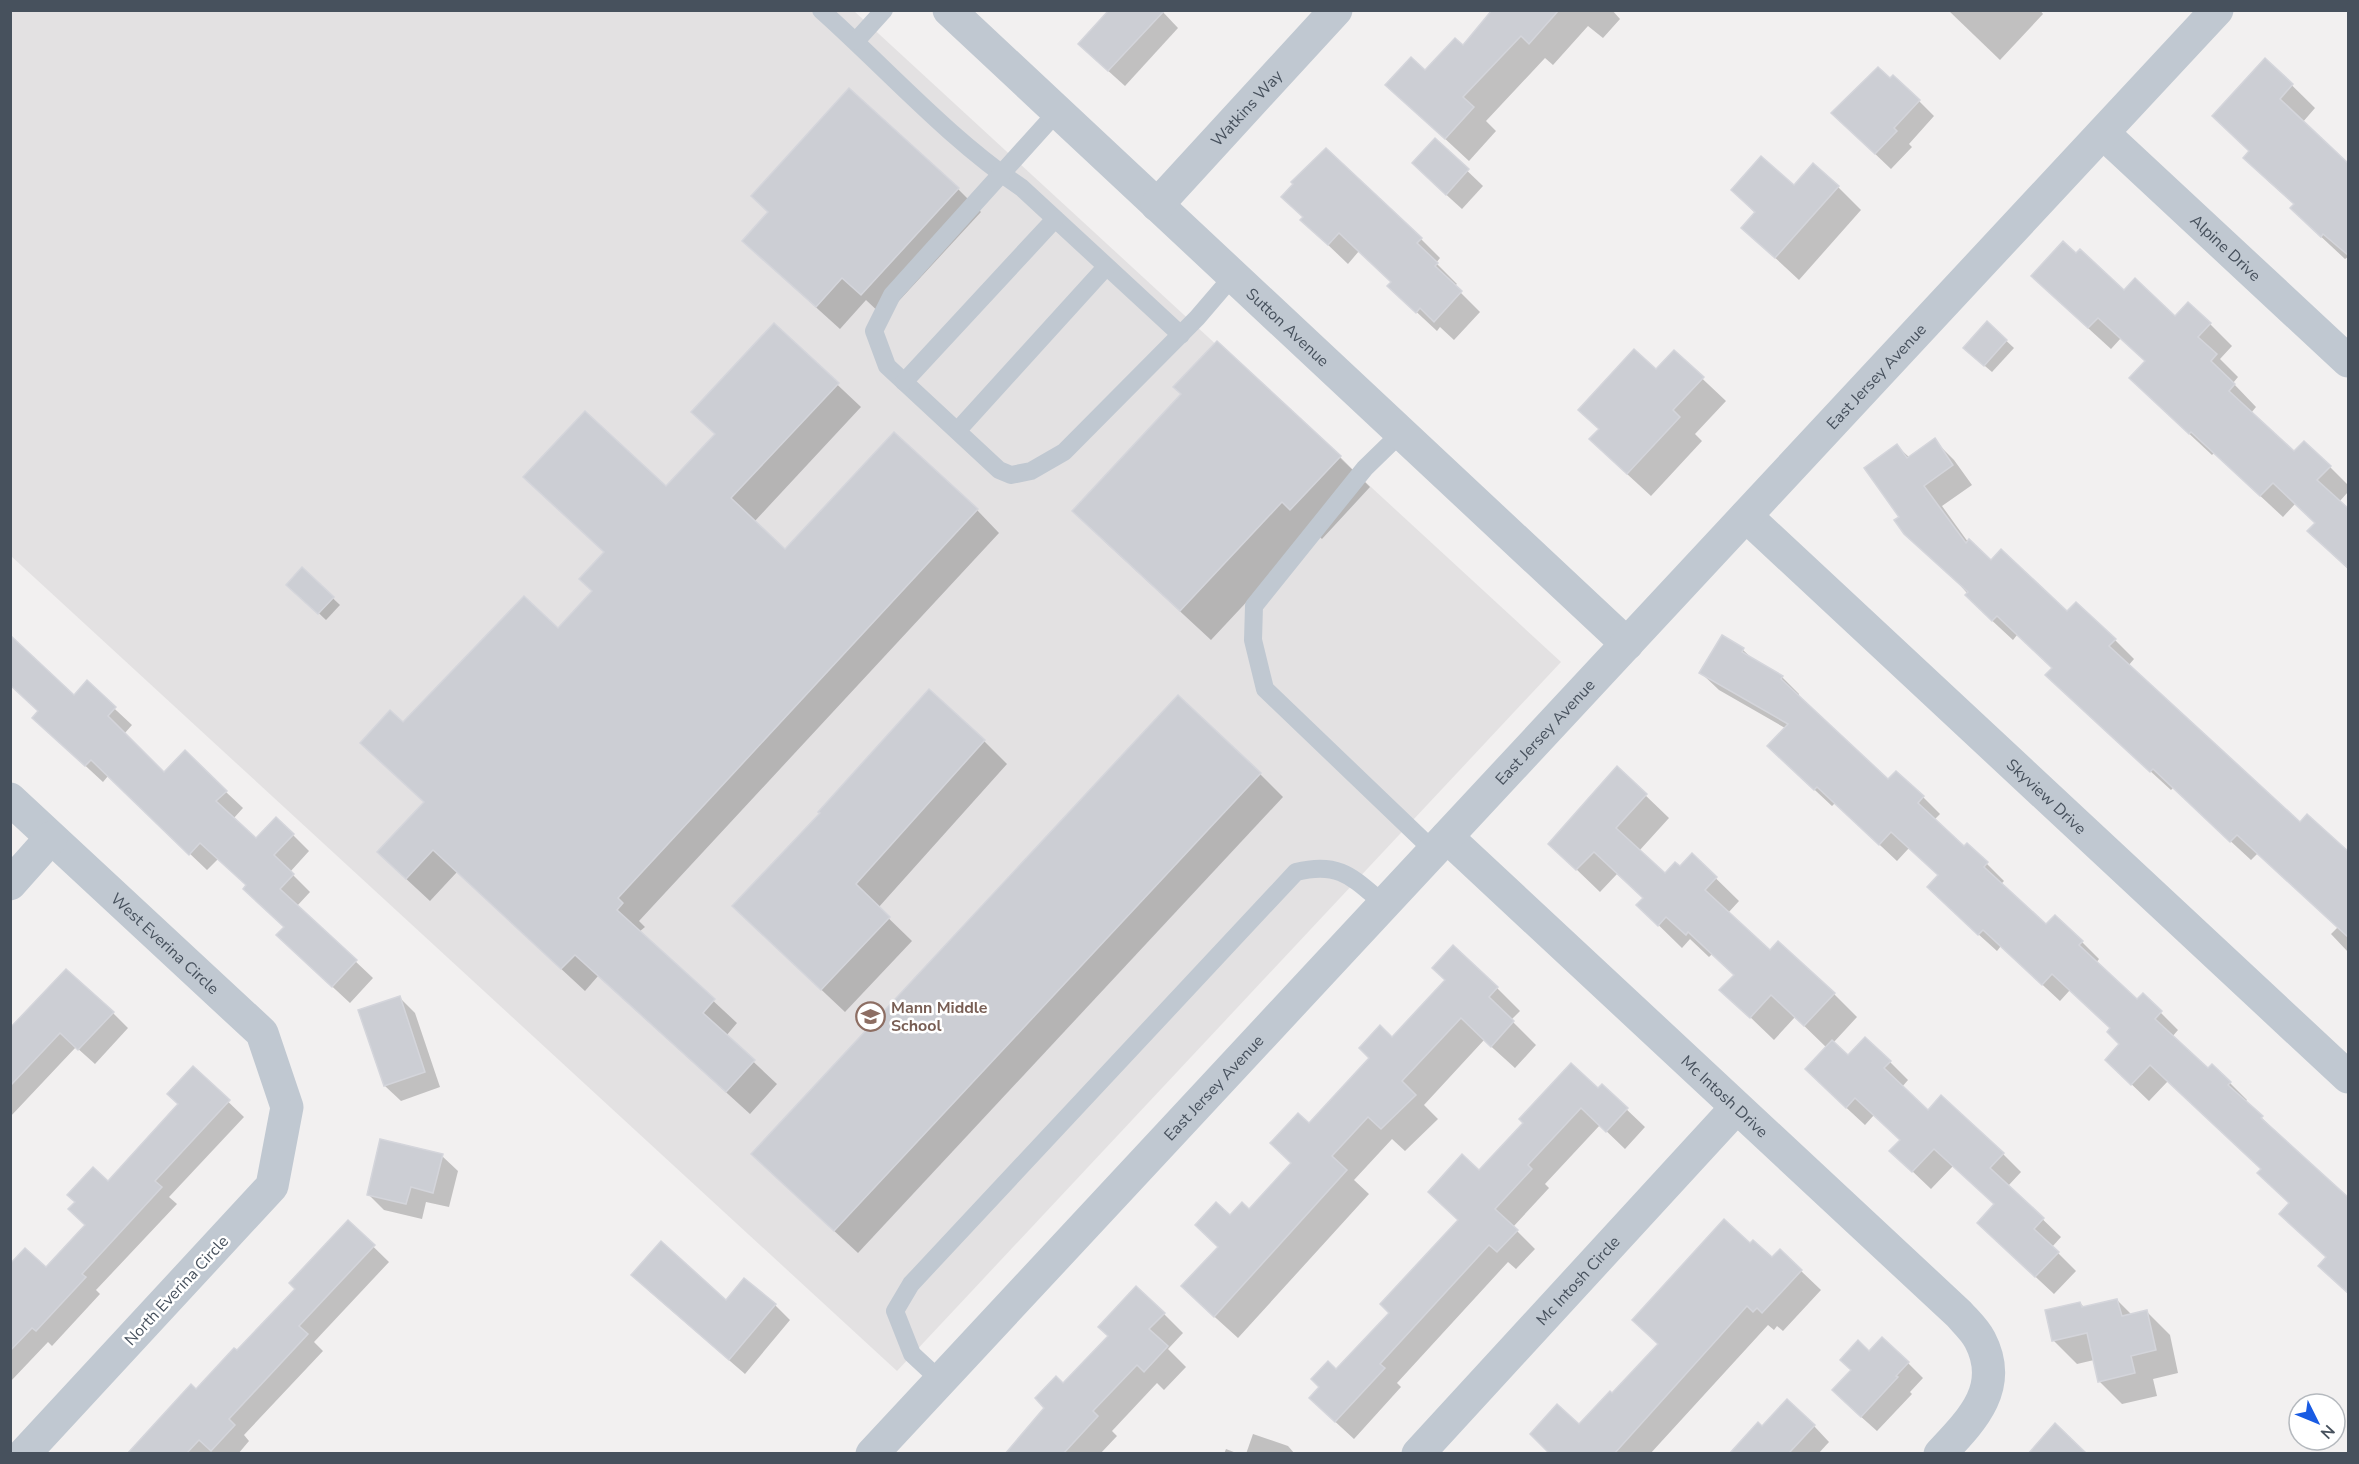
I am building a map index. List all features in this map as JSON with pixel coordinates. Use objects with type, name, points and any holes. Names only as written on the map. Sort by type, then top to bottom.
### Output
[{"type":"street","name":"Sutton Avenue","points":[[949,10],[1627,644]]},
{"type":"street","name":"Watkins Way","points":[[1157,205],[1336,10]]},
{"type":"street","name":"East Jersey Avenue","points":[[872,1454],[2217,10]]},
{"type":"street","name":"Alpine Drive","points":[[2103,133],[2349,361]]},
{"type":"street","name":"Skyview Drive","points":[[1746,516],[2349,1077]]},
{"type":"street","name":"West Everina Circle","points":[[10,800],[262,1033],[287,1107]]},
{"type":"street","points":[[10,884],[51,838]]},
{"type":"street","name":"Mc Intosh Drive","points":[[1441,844],[1736,1108],[1959,1314],[1980,1339],[1988,1364],[1987,1390],[1970,1421],[1940,1454]]},
{"type":"street","name":"North Everina Circle","points":[[24,1454],[272,1186],[287,1107]]},
{"type":"street","name":"Mc Intosh Circle","points":[[1418,1454],[1736,1108]]},
{"type":"lane","points":[[822,10],[946,130],[1022,188],[1181,335]]},
{"type":"lane","points":[[856,41],[884,10]]},
{"type":"lane","points":[[1057,112],[892,295],[874,331],[887,366],[904,382],[999,470],[1011,475],[1032,471],[1065,452],[1181,335],[1233,276]]},
{"type":"lane","points":[[904,382],[1055,219]]},
{"type":"lane","points":[[958,430],[1106,267]]},
{"type":"lane","points":[[1401,433],[1365,468],[1254,606],[1253,640],[1265,689],[1441,844]]},
{"type":"lane","points":[[940,1380],[912,1354],[895,1311],[911,1284],[1296,872],[1315,867],[1348,874],[1384,904]]},
{"type":"shaded area","name":"Mann Middle School","points":[[10,11],[854,11],[1561,662],[897,1371],[11,556]]},
{"type":"building","points":[[1109,10],[1165,10],[1108,71],[1078,44]]},
{"type":"building","points":[[1492,10],[1559,10],[1529,44],[1521,36],[1463,97],[1474,107],[1445,139],[1385,85],[1411,57],[1425,70],[1455,38],[1463,45]]},
{"type":"building","points":[[2265,58],[2293,84],[2280,99],[2349,164],[2349,256],[2323,234],[2321,237],[2290,208],[2294,204],[2243,158],[2249,151],[2212,116]]},
{"type":"building","points":[[1878,67],[1890,78],[1893,75],[1920,100],[1894,128],[1897,131],[1875,154],[1831,113]]},
{"type":"building","points":[[849,88],[959,188],[861,295],[842,278],[816,307],[742,241],[768,212],[751,196]]},
{"type":"building","points":[[1435,138],[1469,169],[1446,195],[1412,163]]},
{"type":"building","points":[[1326,148],[1422,238],[1417,243],[1438,263],[1435,266],[1462,291],[1434,322],[1420,308],[1416,313],[1387,286],[1391,282],[1339,233],[1328,245],[1300,220],[1303,217],[1281,197],[1293,184],[1291,182]]},
{"type":"building","points":[[1761,156],[1794,185],[1813,163],[1839,186],[1775,258],[1741,228],[1755,212],[1731,190]]},
{"type":"building","points":[[2063,241],[2076,253],[2080,249],[2124,290],[2135,278],[2175,316],[2188,302],[2211,323],[2198,337],[2217,354],[2211,361],[2235,384],[2229,391],[2294,451],[2304,441],[2331,466],[2317,480],[2349,509],[2349,569],[2307,531],[2315,523],[2273,483],[2260,496],[2129,378],[2145,361],[2098,318],[2088,328],[2031,276]]},
{"type":"building","points":[[1987,321],[2007,340],[1984,366],[1963,348]]},
{"type":"building","points":[[774,323],[839,383],[731,498],[785,549],[894,432],[978,509],[618,898],[623,903],[617,910],[715,999],[703,1013],[755,1060],[726,1092],[575,955],[561,969],[433,850],[406,879],[377,852],[424,802],[360,743],[390,710],[403,722],[524,596],[558,628],[592,591],[579,579],[604,552],[523,477],[585,411],[666,486],[715,434],[691,412]]},
{"type":"building","points":[[1217,341],[1341,456],[1290,510],[1282,502],[1180,611],[1072,511],[1181,394],[1173,387]]},
{"type":"building","points":[[1634,349],[1656,369],[1674,350],[1704,377],[1673,410],[1680,417],[1627,474],[1589,439],[1599,429],[1578,410]]},
{"type":"building","points":[[1935,438],[1953,465],[1924,486],[1966,543],[1969,539],[1991,560],[2001,549],[2067,611],[2076,602],[2116,639],[2109,646],[2300,822],[2307,814],[2349,852],[2349,938],[2237,835],[2230,842],[2153,769],[2150,772],[2045,675],[2052,668],[1997,616],[1992,621],[1965,595],[1968,592],[1904,534],[1894,520],[1899,517],[1864,468],[1897,444],[1907,458]]},
{"type":"building","points":[[302,567],[334,597],[318,614],[286,585]]},
{"type":"building","points":[[10,635],[74,695],[87,680],[116,707],[108,716],[164,772],[185,750],[227,791],[216,801],[256,838],[276,817],[294,834],[274,855],[294,874],[280,889],[357,960],[332,987],[276,935],[284,927],[243,889],[246,885],[200,843],[189,855],[91,760],[85,766],[32,718],[38,711],[10,685]]},
{"type":"building","points":[[1722,635],[1744,648],[1742,652],[1783,676],[1781,679],[1888,779],[1896,771],[1924,796],[1918,803],[1964,846],[1967,843],[1988,862],[1984,867],[2046,924],[2055,915],[2083,941],[2079,945],[2137,999],[2143,993],[2162,1011],[2155,1019],[2208,1068],[2212,1064],[2231,1082],[2228,1085],[2263,1116],[2261,1118],[2349,1198],[2349,1294],[2318,1266],[2326,1257],[2279,1214],[2289,1203],[2257,1173],[2261,1169],[2150,1065],[2131,1085],[2105,1060],[2119,1044],[2107,1032],[2110,1028],[2052,974],[2042,985],[1983,930],[1978,935],[1927,887],[1938,875],[1891,832],[1879,845],[1817,787],[1814,790],[1767,746],[1788,724],[1699,673]]},
{"type":"building","points":[[929,689],[985,740],[856,884],[890,917],[821,990],[732,906],[820,813],[818,812]]},
{"type":"building","points":[[1178,695],[1261,773],[834,1231],[751,1154]]},
{"type":"building","points":[[1617,766],[1647,794],[1616,828],[1665,873],[1675,862],[1680,866],[1692,853],[1717,877],[1705,890],[1770,950],[1778,941],[1835,993],[1804,1026],[1771,995],[1750,1018],[1719,990],[1734,975],[1688,932],[1686,935],[1666,917],[1658,926],[1636,905],[1643,898],[1594,852],[1576,870],[1548,844]]},
{"type":"building","points":[[1453,945],[1498,987],[1489,997],[1514,1021],[1491,1047],[1461,1018],[1402,1081],[1416,1095],[1381,1129],[1368,1117],[1332,1156],[1347,1170],[1214,1317],[1181,1286],[1218,1247],[1195,1225],[1216,1202],[1230,1215],[1242,1202],[1249,1209],[1291,1163],[1270,1143],[1298,1113],[1309,1123],[1369,1058],[1359,1048],[1380,1025],[1392,1037],[1445,980],[1432,968]]},
{"type":"building","points":[[66,969],[114,1012],[78,1050],[60,1033],[10,1086],[10,1028]]},
{"type":"building","points":[[400,996],[425,1072],[384,1086],[358,1010]]},
{"type":"building","points":[[1865,1037],[1891,1061],[1884,1068],[1928,1110],[1941,1095],[2004,1153],[1990,1168],[2044,1218],[2034,1229],[2059,1252],[2035,1277],[1977,1223],[1994,1204],[1934,1149],[1912,1172],[1889,1151],[1900,1140],[1855,1098],[1846,1108],[1805,1069],[1832,1040],[1848,1055]]},
{"type":"building","points":[[1571,1063],[1598,1088],[1602,1084],[1628,1108],[1606,1132],[1581,1108],[1528,1165],[1532,1169],[1495,1209],[1518,1230],[1497,1252],[1489,1245],[1380,1364],[1385,1368],[1335,1422],[1309,1398],[1319,1387],[1311,1379],[1328,1361],[1336,1369],[1389,1313],[1380,1304],[1458,1220],[1428,1192],[1462,1154],[1479,1170],[1523,1123],[1519,1119]]},
{"type":"building","points":[[193,1066],[230,1100],[155,1181],[162,1187],[82,1274],[86,1277],[36,1331],[32,1328],[10,1351],[10,1264],[25,1248],[46,1267],[85,1225],[68,1209],[75,1202],[67,1195],[93,1167],[108,1181],[178,1104],[167,1094]]},
{"type":"building","points":[[380,1139],[443,1154],[433,1193],[411,1187],[406,1204],[367,1195]]},
{"type":"building","points":[[1724,1219],[1750,1243],[1753,1240],[1772,1257],[1780,1249],[1802,1270],[1762,1313],[1757,1308],[1753,1312],[1747,1306],[1614,1454],[1550,1454],[1530,1434],[1557,1404],[1579,1424],[1658,1344],[1632,1320]]},
{"type":"building","points":[[348,1220],[375,1245],[299,1326],[308,1334],[229,1419],[235,1425],[211,1451],[199,1440],[186,1454],[127,1454],[191,1384],[196,1389],[234,1348],[237,1350],[295,1289],[289,1283]]},
{"type":"building","points":[[661,1241],[726,1300],[744,1278],[776,1304],[729,1360],[631,1275]]},
{"type":"building","points":[[1136,1286],[1165,1313],[1149,1329],[1168,1346],[1144,1372],[1137,1365],[1093,1411],[1098,1416],[1063,1454],[1005,1454],[1044,1408],[1035,1398],[1056,1376],[1063,1383],[1108,1336],[1098,1327]]},
{"type":"building","points":[[2117,1299],[2122,1316],[2147,1310],[2156,1350],[2131,1356],[2135,1373],[2098,1382],[2087,1333],[2052,1341],[2045,1310],[2080,1302],[2082,1307]]},
{"type":"building","points":[[1882,1337],[1909,1362],[1861,1417],[1832,1390],[1851,1370],[1840,1360],[1858,1340],[1869,1351]]},
{"type":"building","points":[[1787,1399],[1815,1425],[1790,1452],[1791,1454],[1729,1454],[1758,1422],[1762,1426]]},
{"type":"building","points":[[2055,1423],[2087,1454],[2028,1454]]},
{"type":"place","name":"Mann Middle School","points":[[870,1016]]}]
